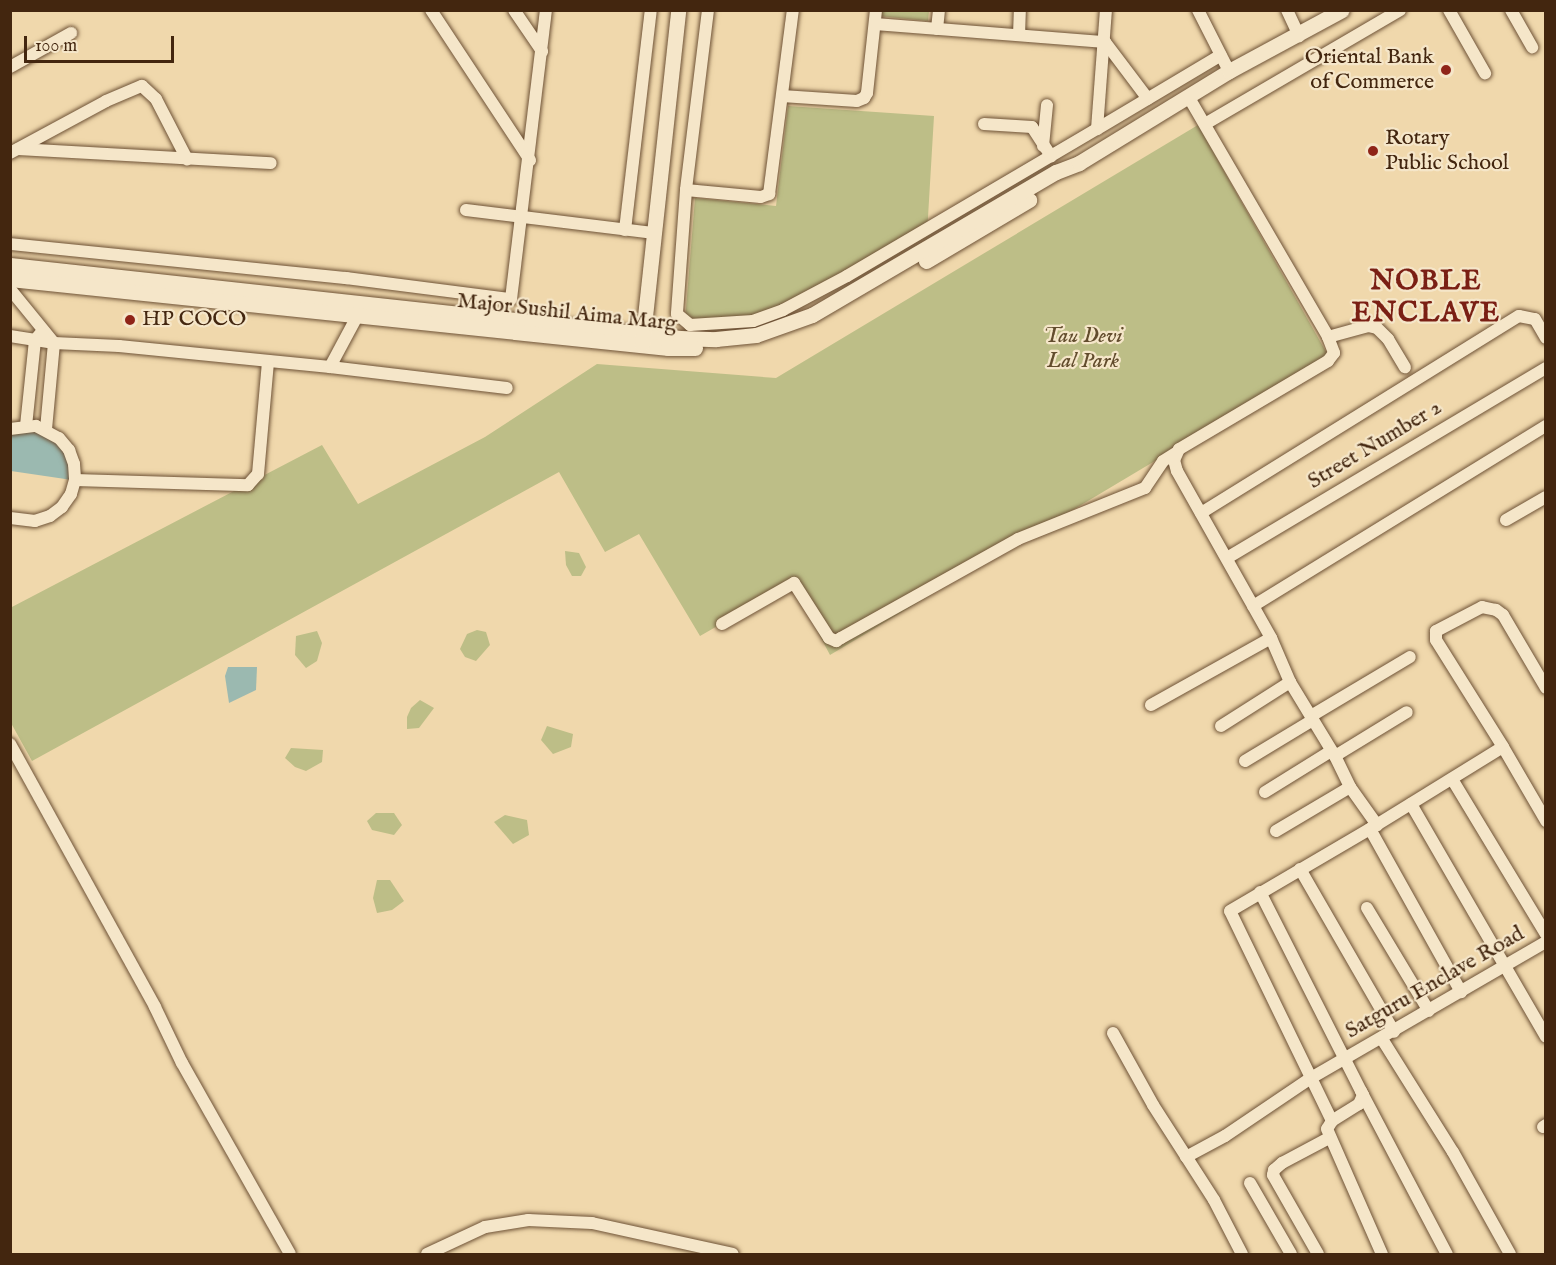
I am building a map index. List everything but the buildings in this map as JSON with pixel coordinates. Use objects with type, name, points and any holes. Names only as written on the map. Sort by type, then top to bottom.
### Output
[{"type":"street","points":[[431,10],[530,160]]},
{"type":"street","points":[[514,10],[542,51]]},
{"type":"street","points":[[508,319],[530,160],[546,10]]},
{"type":"street","points":[[625,230],[651,10]]},
{"type":"street","points":[[642,339],[678,10]]},
{"type":"street","points":[[708,10],[686,190],[677,314],[690,325],[743,322],[776,313],[847,276],[1047,152],[1097,129],[1221,55]]},
{"type":"street","points":[[686,190],[761,197],[769,194],[793,10]]},
{"type":"street","points":[[782,96],[857,101],[864,98],[867,93],[876,10]]},
{"type":"street","points":[[937,29],[939,10]]},
{"type":"street","points":[[1019,35],[1020,10]]},
{"type":"street","points":[[1097,129],[1106,10]]},
{"type":"street","points":[[1197,10],[1229,71]]},
{"type":"street","points":[[1287,10],[1299,36]]},
{"type":"street","name":"Major Sushil Aima Marg","points":[[10,265],[508,319],[642,339],[668,348],[744,347],[789,334],[989,225],[1063,179],[1071,167],[1229,71],[1299,36],[1342,10]]},
{"type":"street","points":[[1205,124],[1400,10]]},
{"type":"street","points":[[1449,10],[1485,73]]},
{"type":"street","points":[[1511,10],[1532,47]]},
{"type":"street","points":[[875,24],[1105,42],[1148,99]]},
{"type":"street","points":[[10,67],[71,33]]},
{"type":"street","points":[[14,151],[106,101],[142,86],[156,99],[187,159]]},
{"type":"street","points":[[722,624],[794,583],[829,638],[836,641],[841,639],[1018,539],[1145,488],[1163,460],[1328,361],[1334,353],[1328,337],[1188,96]]},
{"type":"street","points":[[1047,105],[1047,152]]},
{"type":"street","points":[[984,124],[1032,127],[1047,152]]},
{"type":"street","points":[[14,151],[271,162]]},
{"type":"street","points":[[466,210],[653,233]]},
{"type":"street","points":[[10,244],[346,278],[511,299]]},
{"type":"street","name":"Major Sushil Aima Marg","points":[[10,279],[642,339]]},
{"type":"street","points":[[10,289],[39,335],[54,343],[119,346],[507,388]]},
{"type":"street","points":[[330,368],[359,313]]},
{"type":"street","points":[[1201,513],[1519,316],[1535,319],[1545,338]]},
{"type":"street","points":[[1328,337],[1368,326],[1377,328],[1388,339],[1405,367]]},
{"type":"street","points":[[10,336],[39,335]]},
{"type":"street","points":[[26,426],[39,335]]},
{"type":"street","points":[[46,429],[54,343]]},
{"type":"street","points":[[75,480],[248,485],[258,474],[268,361]]},
{"type":"street","name":"Street Number 2","points":[[1227,558],[1545,368]]},
{"type":"street","points":[[10,429],[26,426],[46,429],[59,438],[69,450],[74,464],[75,480],[66,501],[50,516],[35,521],[10,518]]},
{"type":"street","points":[[1253,606],[1545,426]]},
{"type":"street","points":[[1176,453],[1174,460],[1177,471],[1271,638],[1290,682],[1374,827],[1461,992]]},
{"type":"street","points":[[1506,520],[1545,497]]},
{"type":"street","points":[[1545,688],[1503,615],[1496,610],[1482,607],[1436,631],[1436,640],[1503,747],[1545,821]]},
{"type":"street","points":[[1151,705],[1271,638]]},
{"type":"street","points":[[1245,761],[1410,657]]},
{"type":"street","points":[[1221,726],[1290,682]]},
{"type":"street","points":[[1265,792],[1407,712]]},
{"type":"street","points":[[10,744],[149,997],[182,1063],[290,1254]]},
{"type":"street","points":[[1332,1121],[1230,913],[1232,908],[1374,827],[1503,747]]},
{"type":"street","points":[[1452,778],[1545,941]]},
{"type":"street","points":[[1276,831],[1350,787]]},
{"type":"street","points":[[1411,804],[1545,1037]]},
{"type":"street","points":[[1300,869],[1394,1032]]},
{"type":"street","points":[[1260,892],[1447,1254]]},
{"type":"street","points":[[1367,908],[1429,1011]]},
{"type":"street","name":"Satguru Enclave Road","points":[[1186,1157],[1225,1136],[1311,1078],[1347,1060],[1545,941]]},
{"type":"street","points":[[1113,1033],[1153,1105],[1214,1200],[1242,1254]]},
{"type":"street","points":[[1382,1039],[1453,1152],[1510,1254]]},
{"type":"street","points":[[1363,1095],[1359,1104],[1332,1121],[1327,1130],[1382,1254]]},
{"type":"street","points":[[1318,1254],[1273,1175],[1274,1170],[1282,1163],[1329,1138]]},
{"type":"street","points":[[1250,1183],[1291,1254]]},
{"type":"street","points":[[427,1254],[485,1227],[528,1220],[592,1224],[733,1254]]},
{"type":"green space","points":[[880,11],[929,11],[928,21],[879,16]]},
{"type":"green space","points":[[788,106],[934,116],[927,234],[754,321],[684,333],[695,198],[776,206]]},
{"type":"green space","name":"Tau Devi Lal Park","points":[[1198,125],[1329,357],[830,655],[792,583],[700,636],[639,534],[605,552],[559,472],[32,761],[11,723],[10,608],[322,445],[358,504],[485,437],[597,364],[776,378]]},
{"type":"green space","points":[[565,551],[579,553],[586,567],[581,576],[572,576],[566,565]]},
{"type":"green space","points":[[477,630],[486,632],[490,645],[476,661],[465,657],[460,649],[467,634]]},
{"type":"green space","points":[[317,631],[322,643],[317,661],[306,668],[295,655],[296,636]]},
{"type":"green space","points":[[420,700],[434,708],[419,728],[407,729],[407,717],[411,708]]},
{"type":"green space","points":[[547,726],[573,734],[571,747],[553,754],[541,740]]},
{"type":"green space","points":[[291,748],[323,750],[322,762],[306,771],[295,767],[285,758]]},
{"type":"green space","points":[[376,813],[394,813],[402,825],[394,835],[372,830],[367,821]]},
{"type":"green space","points":[[505,815],[527,820],[529,835],[513,844],[494,822]]},
{"type":"green space","points":[[377,880],[390,880],[404,901],[392,910],[377,913],[373,898]]},
{"type":"water","points":[[33,431],[49,435],[70,458],[72,480],[11,471],[11,433]]},
{"type":"water","points":[[228,667],[257,667],[256,690],[229,703],[225,676]]},
{"type":"place","name":"Oriental Bank of Commerce","points":[[1446,70]]},
{"type":"place","name":"Rotary Public School","points":[[1373,151]]},
{"type":"place","name":"HP COCO","points":[[130,320]]},
{"type":"district","name":"NOBLE ENCLAVE","points":[[1426,298]]}]
